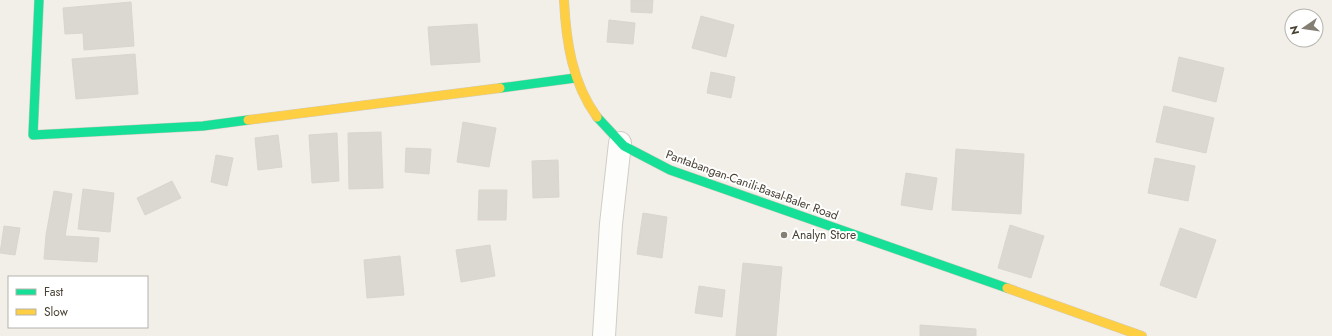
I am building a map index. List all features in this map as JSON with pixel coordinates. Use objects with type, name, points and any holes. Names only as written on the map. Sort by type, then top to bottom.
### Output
[{"type":"main road","points":[[39,0],[33,135],[203,126],[575,78]]},
{"type":"main road","name":"Pantabangan-Canili-Basal-Baler Road","points":[[564,0],[564,15],[575,78],[593,113],[620,143],[670,170],[1142,336]]},
{"type":"street","points":[[604,336],[611,224],[620,143]]},
{"type":"building","points":[[631,0],[653,0],[652,13],[631,12]]},
{"type":"building","points":[[131,2],[134,46],[84,50],[83,33],[65,34],[63,8]]},
{"type":"building","points":[[701,16],[734,25],[726,57],[692,48]]},
{"type":"building","points":[[609,20],[635,23],[633,44],[607,42]]},
{"type":"building","points":[[477,24],[480,62],[431,65],[428,27]]},
{"type":"building","points":[[135,54],[138,94],[76,99],[72,59]]},
{"type":"building","points":[[1179,57],[1224,68],[1216,102],[1172,91]]},
{"type":"building","points":[[711,72],[735,77],[731,98],[707,93]]},
{"type":"building","points":[[1164,106],[1214,118],[1206,153],[1156,142]]},
{"type":"building","points":[[463,122],[496,128],[489,167],[457,162]]},
{"type":"building","points":[[381,132],[383,188],[349,189],[348,133]]},
{"type":"building","points":[[337,133],[339,181],[312,183],[309,135]]},
{"type":"building","points":[[278,135],[282,167],[258,170],[255,138]]},
{"type":"building","points":[[406,148],[431,149],[429,174],[405,172]]},
{"type":"building","points":[[956,149],[1024,154],[1021,214],[952,210]]},
{"type":"building","points":[[216,155],[233,158],[227,186],[211,182]]},
{"type":"building","points":[[1155,158],[1195,166],[1188,201],[1148,193]]},
{"type":"building","points":[[558,160],[559,197],[533,198],[532,161]]},
{"type":"building","points":[[906,173],[937,178],[932,210],[901,205]]},
{"type":"building","points":[[172,181],[181,198],[145,215],[137,198]]},
{"type":"building","points":[[83,189],[114,193],[110,232],[78,229]]},
{"type":"building","points":[[479,190],[507,190],[506,220],[478,220]]},
{"type":"building","points":[[54,191],[72,194],[65,236],[99,238],[97,262],[44,259],[46,235]]},
{"type":"building","points":[[643,213],[667,217],[662,258],[637,254]]},
{"type":"building","points":[[1010,225],[1044,236],[1031,278],[998,268]]},
{"type":"building","points":[[4,226],[20,228],[15,255],[0,253]]},
{"type":"building","points":[[1180,228],[1216,240],[1196,298],[1160,285]]},
{"type":"building","points":[[490,245],[495,276],[461,282],[456,250]]},
{"type":"building","points":[[400,256],[404,295],[367,298],[364,260]]},
{"type":"building","points":[[743,263],[782,267],[776,336],[736,336]]},
{"type":"building","points":[[699,286],[725,290],[722,317],[695,313]]},
{"type":"building","points":[[920,325],[976,329],[976,336],[920,336]]},
{"type":"traffic: fast","points":[[39,0],[33,135],[203,126],[248,120]]},
{"type":"traffic: fast","points":[[500,88],[575,78]]},
{"type":"traffic: fast","points":[[597,117],[624,146],[670,170],[1007,288]]},
{"type":"traffic: slow","points":[[564,0],[566,31],[576,76],[588,104],[597,117]]},
{"type":"traffic: slow","points":[[248,120],[500,88]]},
{"type":"traffic: slow","points":[[1007,288],[1142,336]]},
{"type":"place","name":"Analyn Store","points":[[784,235]]}]
